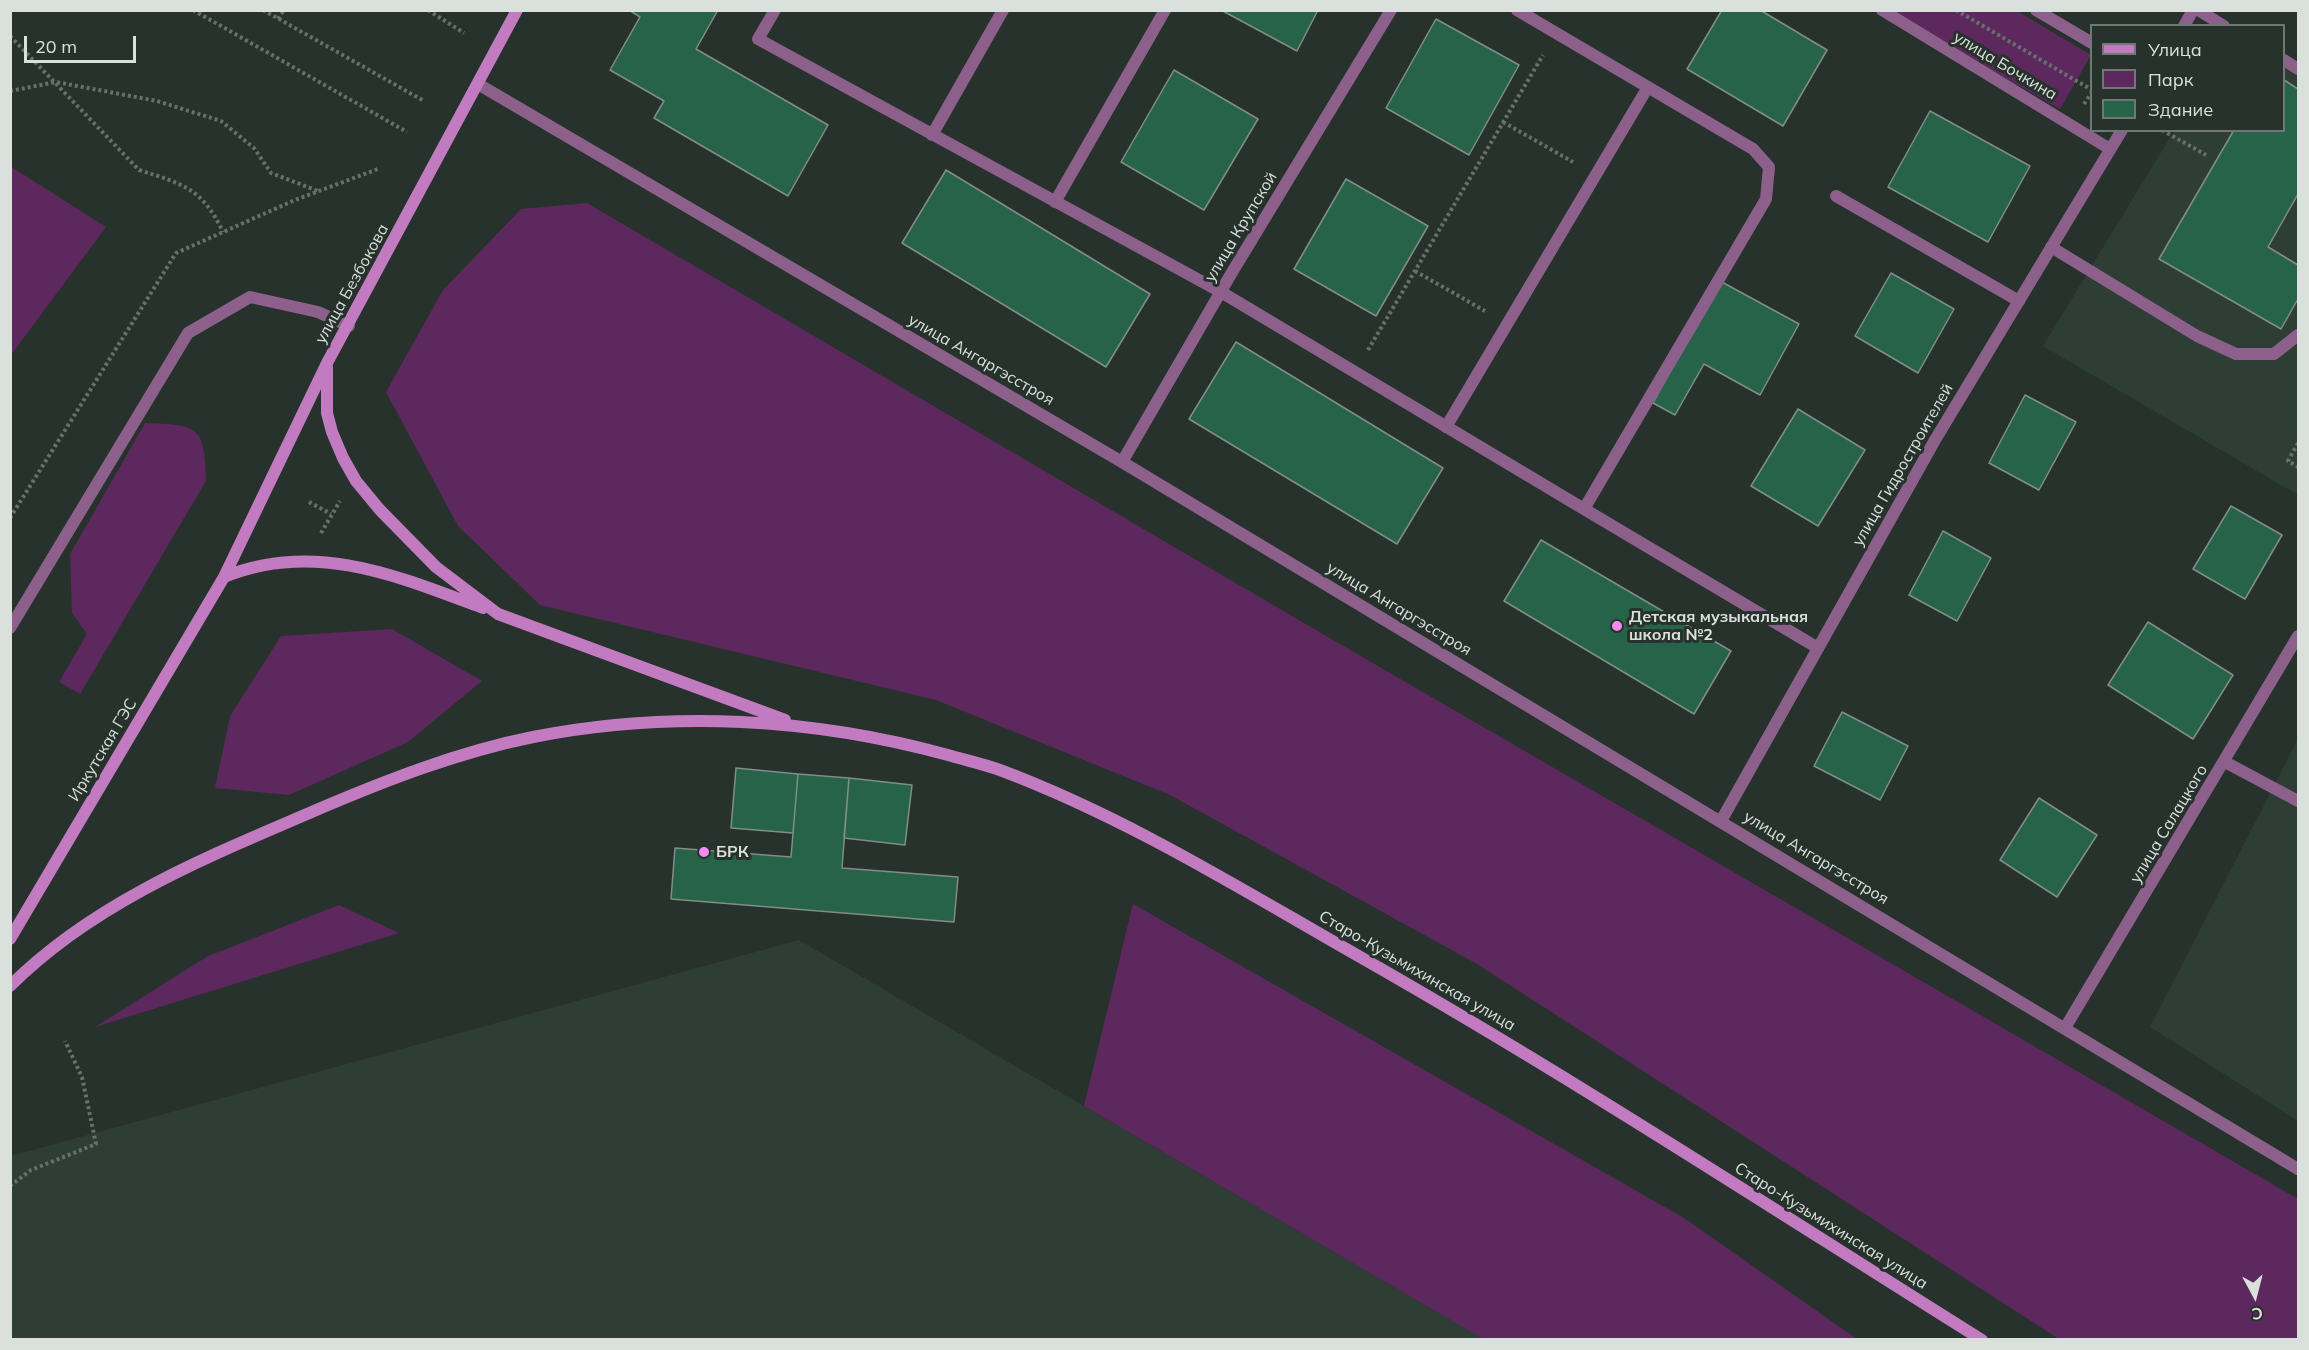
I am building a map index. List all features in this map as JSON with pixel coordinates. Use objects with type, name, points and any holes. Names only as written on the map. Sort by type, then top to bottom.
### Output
[{"type":"main road","name":"улица Безбокова","points":[[224,577],[327,363],[517,10]]},
{"type":"main road","points":[[327,363],[326,400],[332,432],[356,481],[380,510],[436,567],[498,614]]},
{"type":"main road","points":[[224,577],[269,562],[304,561],[355,566],[405,579],[794,724]]},
{"type":"main road","name":"Иркутская ГЭС","points":[[10,939],[224,577]]},
{"type":"main road","points":[[10,986],[53,947],[84,925],[163,878],[330,804],[432,766],[528,738],[577,730],[700,722],[794,724]]},
{"type":"main road","name":"Старо-Кузьмихинская улица","points":[[794,724],[891,739],[997,769],[1088,808],[1183,856],[1487,1029],[1982,1340]]},
{"type":"street","points":[[775,10],[759,39],[1221,292],[1818,648]]},
{"type":"street","points":[[932,135],[1003,10]]},
{"type":"street","points":[[1055,202],[1166,10]]},
{"type":"street","name":"улица Крупской","points":[[1122,462],[1221,292],[1391,10]]},
{"type":"street","points":[[1517,10],[1753,149],[1769,167],[1766,199],[1584,509]]},
{"type":"street","name":"улица Бочкина","points":[[1882,10],[2110,149]]},
{"type":"street","points":[[2036,10],[2090,42]]},
{"type":"street","points":[[2185,24],[2193,10]]},
{"type":"street","points":[[2198,10],[2221,24]]},
{"type":"street","points":[[2285,61],[2298,69]]},
{"type":"street","name":"улица Ангаргэсстроя","points":[[478,84],[1122,462],[2298,1169]]},
{"type":"street","points":[[1446,427],[1648,87]]},
{"type":"street","name":"улица Гидростроителей","points":[[1721,821],[1935,440],[2121,132]]},
{"type":"street","points":[[1836,196],[2019,302]]},
{"type":"street","points":[[2051,247],[2197,336],[2236,354],[2274,354],[2298,335]]},
{"type":"street","points":[[10,628],[188,333],[250,297],[318,312],[348,326]]},
{"type":"street","name":"улица Салацкого","points":[[2065,1028],[2298,636]]},
{"type":"street","points":[[2225,762],[2298,801]]},
{"type":"path","points":[[193,10],[407,132]]},
{"type":"path","points":[[263,10],[424,101]]},
{"type":"path","points":[[278,19],[284,10]]},
{"type":"path","points":[[428,10],[464,33]]},
{"type":"path","points":[[1956,10],[2090,89]]},
{"type":"path","points":[[1355,373],[1556,33]]},
{"type":"path","points":[[10,36],[56,82],[111,144],[139,170],[168,179],[199,194],[214,213],[223,232]]},
{"type":"path","points":[[10,91],[56,82],[157,101],[221,121],[254,148],[271,173],[319,191]]},
{"type":"path","points":[[1503,122],[1596,176]]},
{"type":"path","points":[[2166,132],[2206,155]]},
{"type":"path","points":[[1415,271],[1508,324]]},
{"type":"path","points":[[2298,443],[2288,461],[2298,467]]},
{"type":"path","points":[[321,533],[345,493]]},
{"type":"path","points":[[309,502],[331,514]]},
{"type":"path","points":[[10,1186],[31,1170],[96,1144],[82,1077],[65,1041]]},
{"type":"shaded area","points":[[2285,55],[2298,63],[2298,495],[2043,346],[2173,132],[2285,132]]},
{"type":"shaded area","points":[[2298,739],[2298,1121],[2150,1027]]},
{"type":"shaded area","points":[[799,940],[1483,1339],[11,1340],[11,1156]]},
{"type":"green space","points":[[1887,11],[2017,11],[2090,54],[2060,109]]},
{"type":"green space","points":[[10,166],[106,227],[11,355],[10,355]]},
{"type":"green space","points":[[587,203],[1321,633],[2298,1199],[2298,1339],[2059,1339],[1477,964],[1170,795],[936,700],[540,605],[458,526],[386,392],[443,290],[521,209]]},
{"type":"green space","points":[[145,423],[177,425],[195,432],[204,449],[206,481],[80,694],[59,682],[87,634],[72,613],[70,554]]},
{"type":"green space","points":[[392,629],[482,681],[408,742],[289,795],[215,788],[230,716],[281,636]]},
{"type":"green space","points":[[1133,904],[1684,1218],[1857,1339],[1483,1339],[1084,1106]]},
{"type":"green space","points":[[339,905],[399,933],[95,1027],[208,956]]},
{"type":"building","points":[[629,10],[718,10],[696,49],[828,125],[788,196],[654,118],[664,101],[610,70],[640,17]]},
{"type":"building","points":[[1221,10],[1318,10],[1297,51]]},
{"type":"building","points":[[1722,10],[1760,10],[1827,50],[1783,126],[1687,69]]},
{"type":"building","points":[[1436,19],[1519,65],[1469,155],[1386,108]]},
{"type":"building","points":[[1174,70],[1258,119],[1204,210],[1121,162]]},
{"type":"building","points":[[2285,81],[2298,89],[2298,194],[2268,247],[2298,265],[2298,299],[2281,329],[2159,259],[2233,132],[2285,132]]},
{"type":"building","points":[[1930,111],[2030,166],[1988,242],[1888,187]]},
{"type":"building","points":[[946,170],[1150,294],[1106,367],[902,243]]},
{"type":"building","points":[[1346,179],[1428,226],[1376,316],[1294,269]]},
{"type":"building","points":[[1891,273],[1954,309],[1918,373],[1855,336]]},
{"type":"building","points":[[1720,281],[1799,324],[1760,395],[1704,364],[1675,415],[1653,403]]},
{"type":"building","points":[[1236,342],[1443,468],[1397,544],[1189,419]]},
{"type":"building","points":[[2025,395],[2076,422],[2039,490],[1989,463]]},
{"type":"building","points":[[1798,409],[1865,450],[1818,526],[1751,486]]},
{"type":"building","points":[[2231,506],[2282,535],[2245,599],[2193,569]]},
{"type":"building","points":[[1943,531],[1991,558],[1957,621],[1909,595]]},
{"type":"building","name":"Детская музыкальная школа №2","points":[[1541,540],[1731,651],[1694,714],[1504,601]]},
{"type":"building","points":[[2148,622],[2233,675],[2193,739],[2108,685]]},
{"type":"building","points":[[1842,712],[1908,746],[1880,800],[1814,766]]},
{"type":"building","points":[[736,768],[798,774],[793,833],[731,828]]},
{"type":"building","name":"БРК","points":[[798,774],[849,778],[842,868],[958,877],[954,922],[671,899],[675,848],[791,857]]},
{"type":"building","points":[[849,778],[912,785],[905,845],[844,838]]},
{"type":"building","points":[[2039,798],[2097,835],[2057,897],[2000,860]]},
{"type":"place","name":"Детская музыкальная школа №2","points":[[1617,626]]},
{"type":"place","name":"БРК","points":[[704,852]]}]
